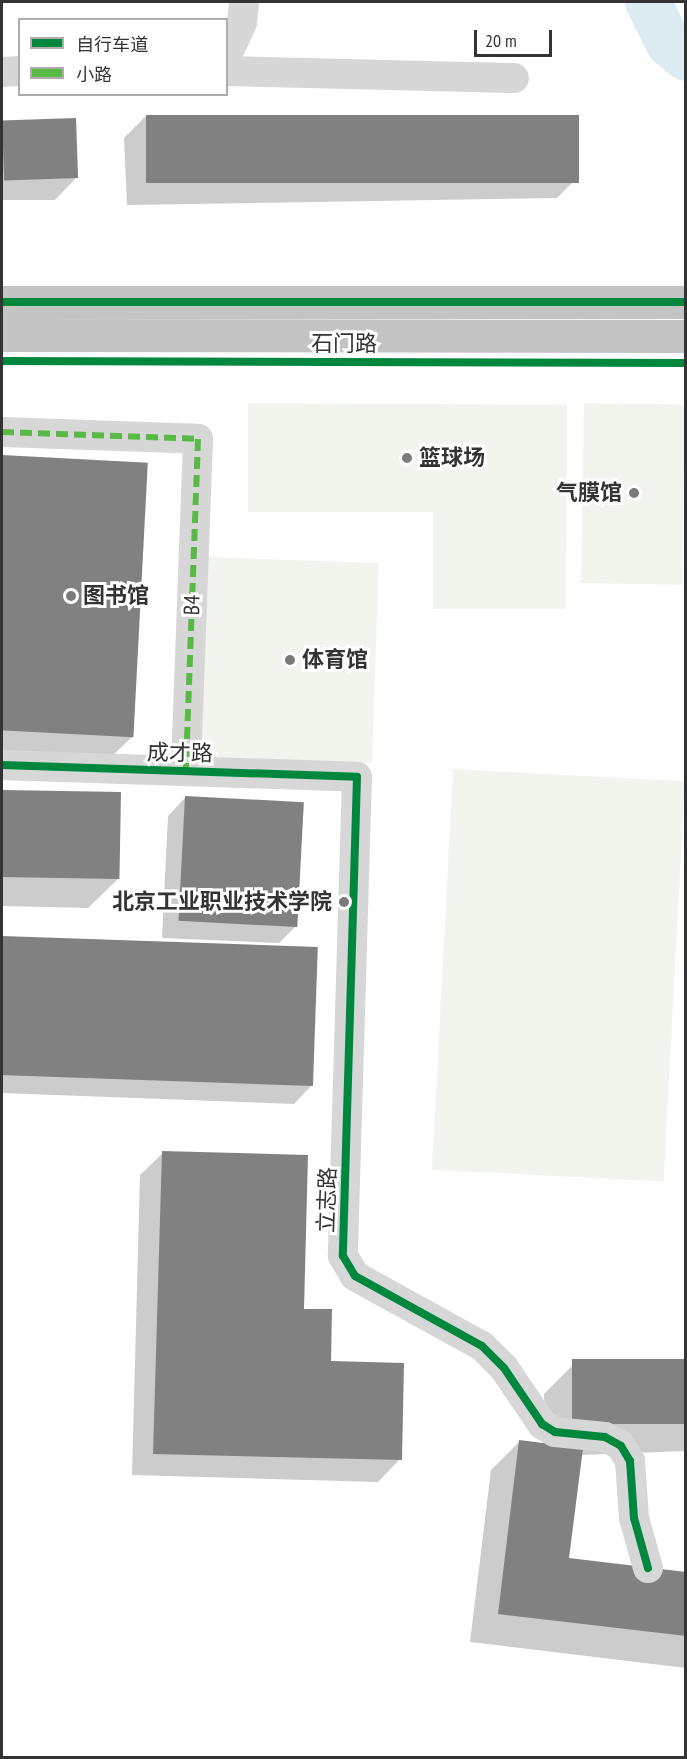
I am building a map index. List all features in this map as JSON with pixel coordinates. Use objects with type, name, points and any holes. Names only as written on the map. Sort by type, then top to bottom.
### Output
[{"type":"highway","name":"石门路","points":[[2,302],[686,302]]},
{"type":"highway","name":"石门路","points":[[2,335],[686,336]]},
{"type":"street","points":[[228,53],[242,22],[244,2]]},
{"type":"street","points":[[2,72],[18,71]]},
{"type":"street","points":[[228,71],[514,78]]},
{"type":"street","name":"B4","points":[[2,432],[198,439],[186,771]]},
{"type":"street","name":"成才路","points":[[2,765],[357,777]]},
{"type":"street","name":"立志路","points":[[357,777],[343,1256],[355,1276],[482,1346],[504,1368],[542,1424],[555,1432],[605,1437],[621,1446],[630,1461],[634,1518],[648,1568]]},
{"type":"shaded area","name":"篮球场","points":[[248,403],[567,405],[566,609],[433,609],[433,512],[248,512]]},
{"type":"shaded area","name":"气膜馆","points":[[584,403],[685,405],[682,585],[581,583]]},
{"type":"shaded area","name":"体育馆","points":[[207,557],[379,563],[372,763],[200,757]]},
{"type":"shaded area","points":[[453,769],[685,781],[664,1182],[432,1169]]},
{"type":"building","points":[[146,115],[579,115],[579,183],[146,183]]},
{"type":"building","points":[[76,118],[78,178],[4,181],[2,121]]},
{"type":"building","name":"图书馆","points":[[2,455],[148,463],[133,737],[2,730]]},
{"type":"building","points":[[2,790],[121,792],[119,879],[2,877]]},
{"type":"building","points":[[185,796],[304,802],[297,927],[178,921]]},
{"type":"building","points":[[2,936],[318,947],[313,1086],[2,1075]]},
{"type":"building","points":[[162,1151],[308,1155],[304,1309],[332,1309],[331,1361],[404,1363],[402,1460],[153,1454]]},
{"type":"building","points":[[572,1359],[686,1359],[686,1424],[572,1424]]},
{"type":"building","points":[[519,1440],[583,1448],[569,1558],[686,1572],[686,1636],[498,1614]]},
{"type":"waterway","points":[[648,2],[669,44],[686,58]]},
{"type":"marked path","points":[[2,432],[198,439],[186,771]]},
{"type":"cycle path","points":[[2,302],[686,302]]},
{"type":"cycle path","points":[[2,361],[686,363]]},
{"type":"cycle path","points":[[2,765],[357,777],[343,1256],[355,1276],[482,1346],[504,1368],[542,1424],[555,1432],[605,1437],[621,1446],[630,1461],[634,1518],[648,1568]]},
{"type":"place","name":"篮球场","points":[[407,458]]},
{"type":"place","name":"气膜馆","points":[[634,493]]},
{"type":"place","name":"图书馆","points":[[71,596]]},
{"type":"place","name":"体育馆","points":[[290,660]]},
{"type":"place","name":"北京工业职业技术学院","points":[[344,902]]}]
